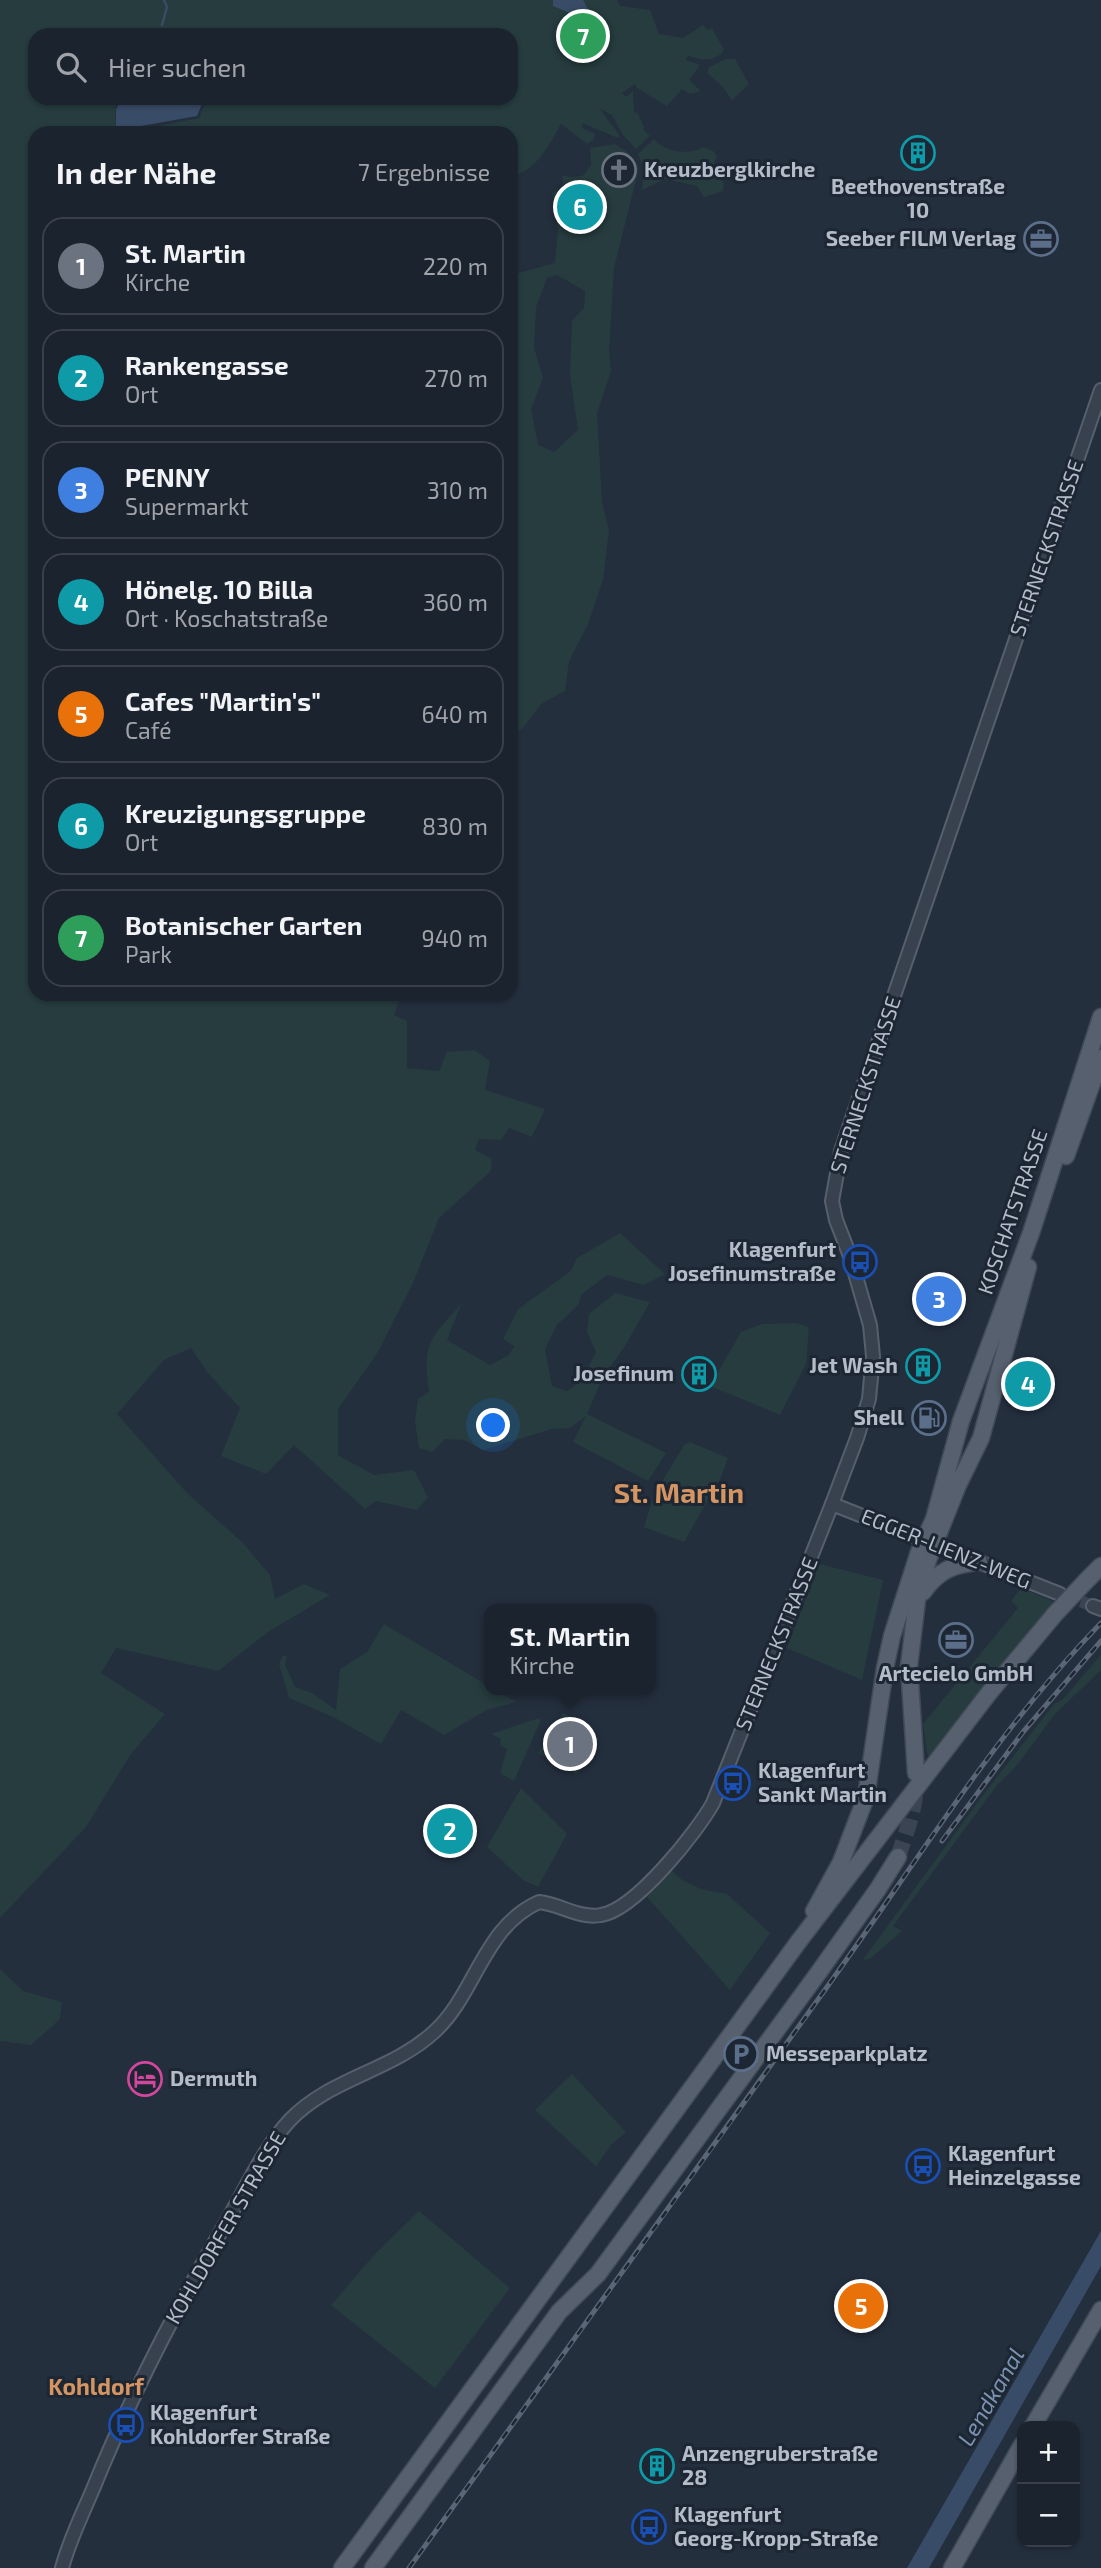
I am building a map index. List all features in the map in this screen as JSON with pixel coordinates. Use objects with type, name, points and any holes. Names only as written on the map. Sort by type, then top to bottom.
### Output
[{"type":"main road","name":"KOSCHATSTRASSE","points":[[930,1542],[961,1421],[1031,1233],[1101,1017]]},
{"type":"main road","name":"KOSCHATSTRASSE","points":[[930,1542],[981,1438],[1024,1280],[1101,1058]]},
{"type":"main road","points":[[982,1362],[992,1360],[1000,1363]]},
{"type":"main road","points":[[961,1421],[965,1430],[981,1438]]},
{"type":"main road","points":[[916,1773],[909,1667],[917,1600],[930,1542]]},
{"type":"main road","points":[[799,1941],[841,1862],[866,1797],[885,1668],[898,1617],[930,1542]]},
{"type":"main road","points":[[917,1600],[932,1579],[945,1569],[979,1562]]},
{"type":"main road","points":[[342,2568],[799,1941],[989,1693],[1055,1614],[1101,1566]]},
{"type":"main road","points":[[373,2568],[559,2312],[598,2274],[812,1982],[898,1857]]},
{"type":"main road","points":[[1036,2421],[1101,2310]]},
{"type":"main road","points":[[952,2568],[1017,2454]]},
{"type":"street","name":"STERNECKSTRASSE","points":[[705,1818],[730,1762],[864,1418],[872,1377],[873,1340],[865,1301],[836,1220],[832,1201],[841,1151],[1101,390]]},
{"type":"street","name":"EGGER-LIENZ-WEG","points":[[832,1504],[1060,1594]]},
{"type":"street","name":"KOHLDORFER STRASSE","points":[[62,2568],[115,2433],[144,2373],[273,2141],[289,2121],[330,2089],[410,2049],[434,2033],[461,1999],[479,1963],[494,1942],[520,1913],[539,1902],[592,1916],[615,1911],[642,1891],[705,1818]]},
{"type":"green space","points":[[0,0],[617,0],[620,6],[650,10],[659,34],[683,38],[703,25],[708,30],[712,28],[724,50],[712,59],[688,56],[686,60],[700,65],[689,80],[701,91],[690,94],[682,89],[667,106],[637,88],[635,84],[622,93],[626,97],[633,91],[634,113],[637,112],[643,129],[650,136],[636,149],[623,135],[612,115],[600,109],[620,136],[618,138],[582,123],[582,128],[595,134],[593,140],[587,144],[561,124],[534,164],[518,174],[518,126],[159,126],[199,118],[204,105],[518,105],[518,28],[28,28],[28,105],[117,105],[116,126],[28,126],[28,1001],[399,1001],[394,1015],[407,1021],[407,1068],[439,1071],[447,1052],[474,1050],[490,1061],[485,1090],[545,1109],[532,1137],[509,1128],[501,1140],[479,1139],[475,1150],[492,1159],[491,1171],[439,1218],[413,1283],[378,1352],[338,1409],[338,1455],[374,1475],[414,1470],[428,1498],[416,1510],[376,1501],[365,1509],[294,1445],[266,1474],[221,1456],[240,1408],[207,1372],[191,1348],[164,1360],[117,1414],[187,1493],[243,1543],[270,1575],[275,1599],[304,1584],[330,1595],[268,1632],[218,1671],[116,1648],[101,1673],[165,1714],[131,1754],[86,1827],[0,1918]]},
{"type":"green space","points":[[726,59],[735,59],[749,84],[732,100],[722,86],[707,73],[709,67]]},
{"type":"green space","points":[[654,139],[670,150],[684,152],[703,147],[713,151],[717,156],[712,169],[724,183],[723,191],[704,197],[697,186],[665,179],[642,190],[644,170],[638,154]]},
{"type":"green space","points":[[615,144],[630,154],[627,157],[621,152],[608,168],[606,166],[601,171],[608,185],[617,187],[629,171],[632,173],[637,168],[632,161],[634,160],[639,168],[614,268],[609,350],[611,371],[597,413],[602,502],[609,530],[603,580],[588,624],[569,661],[565,691],[541,704],[518,731],[518,273],[555,263],[558,231],[552,193],[559,189],[562,216],[572,218],[578,213],[587,213],[588,206],[579,199],[573,201],[574,210],[569,215],[562,176],[584,175],[591,165],[590,148]],"holes":[[[557,275],[585,291],[584,308],[572,321],[570,375],[578,430],[554,452],[538,445],[531,409],[543,378],[534,348],[536,307],[547,278]]]},
{"type":"green space","points":[[620,1233],[665,1274],[644,1285],[607,1275],[582,1294],[578,1305],[557,1325],[545,1349],[552,1386],[567,1391],[581,1381],[596,1352],[587,1332],[589,1314],[615,1293],[650,1302],[625,1346],[603,1377],[587,1414],[666,1453],[648,1481],[573,1442],[586,1416],[570,1428],[552,1429],[483,1450],[464,1440],[445,1439],[432,1452],[419,1448],[415,1422],[418,1399],[429,1392],[428,1351],[435,1334],[461,1304],[447,1340],[490,1365],[509,1355],[514,1346],[503,1339],[518,1309],[571,1271],[577,1258]]},
{"type":"green space","points":[[795,1323],[809,1327],[806,1364],[780,1415],[710,1386],[741,1332],[762,1324]]},
{"type":"green space","points":[[690,1442],[728,1458],[721,1477],[684,1542],[644,1527],[654,1495],[684,1445]]},
{"type":"green space","points":[[819,1564],[883,1580],[862,1680],[787,1648]]},
{"type":"green space","points":[[1021,1588],[1055,1602],[988,1680],[928,1758],[923,1724],[1018,1608],[1011,1601]]},
{"type":"green space","points":[[384,1624],[484,1683],[484,1695],[504,1695],[516,1702],[487,1710],[444,1735],[401,1710],[381,1744],[333,1717],[289,1698],[279,1664],[283,1655],[287,1657],[285,1664],[295,1687],[312,1693],[336,1710],[340,1669],[367,1652]]},
{"type":"green space","points":[[1101,1655],[1101,1670],[1055,1714],[1018,1764],[998,1784],[893,1926],[902,1931],[871,1958],[862,1961],[980,1799],[1054,1704],[1062,1700]]},
{"type":"green space","points":[[563,1713],[584,1723],[599,1739],[577,1775],[538,1753]]},
{"type":"green space","points":[[539,1718],[541,1720],[514,1781],[500,1773],[507,1749],[500,1745],[501,1739],[491,1734]]},
{"type":"green space","points":[[521,1788],[567,1834],[538,1887],[523,1880],[487,1847]]},
{"type":"green space","points":[[672,1871],[682,1880],[701,1889],[727,1894],[770,1933],[730,1990],[647,1897]]},
{"type":"green space","points":[[0,1969],[23,1991],[62,2002],[60,2019],[31,2045],[0,2041]]},
{"type":"green space","points":[[572,2074],[626,2132],[612,2144],[596,2166],[535,2110]]},
{"type":"green space","points":[[419,2211],[510,2288],[435,2388],[331,2305],[375,2254]]},
{"type":"water","points":[[553,0],[583,0],[589,11],[586,16],[577,16],[553,6]]},
{"type":"water","points":[[118,105],[202,105],[197,116],[141,126],[116,126]]},
{"type":"water","points":[[1101,2231],[1101,2266],[929,2568],[907,2568]]},
{"type":"waterway","points":[[162,25],[167,7],[164,0]]},
{"type":"tunnel","points":[[1064,1595],[1093,1606]]},
{"type":"tunnel","points":[[898,1857],[912,1812],[916,1785]]},
{"type":"railway","points":[[409,2568],[779,2054],[960,1796],[1027,1707],[1101,1623]]},
{"type":"railway","points":[[942,1841],[1023,1732],[1101,1641]]},
{"type":"place","name":"Botanischer Garten","points":[[583,36]]},
{"type":"place","name":"Beethovenstraße 10","points":[[918,153]]},
{"type":"place","name":"Kreuzberglkirche","points":[[619,170]]},
{"type":"place","name":"Kreuzigungsgruppe","points":[[580,207]]},
{"type":"place","name":"Seeber FILM Verlag","points":[[1041,239]]},
{"type":"place","name":"Klagenfurt Josefinumstraße","points":[[860,1262]]},
{"type":"place","name":"PENNY","points":[[939,1299]]},
{"type":"place","name":"Jet Wash","points":[[923,1366]]},
{"type":"place","name":"Josefinum","points":[[699,1374]]},
{"type":"place","name":"Hönelg. 10 Billa","points":[[1028,1384]]},
{"type":"place","name":"Shell","points":[[929,1418]]},
{"type":"place","name":"Artecielo GmbH","points":[[956,1640]]},
{"type":"place","name":"St. Martin","points":[[570,1744]]},
{"type":"place","name":"Klagenfurt Sankt Martin","points":[[733,1783]]},
{"type":"place","name":"Rankengasse","points":[[450,1831]]},
{"type":"place","name":"Messeparkplatz","points":[[741,2054]]},
{"type":"place","name":"Dermuth","points":[[145,2079]]},
{"type":"place","name":"Klagenfurt Heinzelgasse","points":[[923,2166]]},
{"type":"place","name":"Cafes \"Martin's\"","points":[[861,2306]]},
{"type":"place","name":"Klagenfurt Kohldorfer Straße","points":[[126,2425]]},
{"type":"place","name":"Anzengruberstraße 28","points":[[657,2466]]},
{"type":"place","name":"Klagenfurt Georg-Kropp-Straße","points":[[649,2527]]},
{"type":"district","name":"St. Martin","points":[[679,1493]]},
{"type":"district","name":"Kohldorf","points":[[96,2387]]},
{"type":"water label","name":"Lendkanal","points":[[991,2397]]}]
